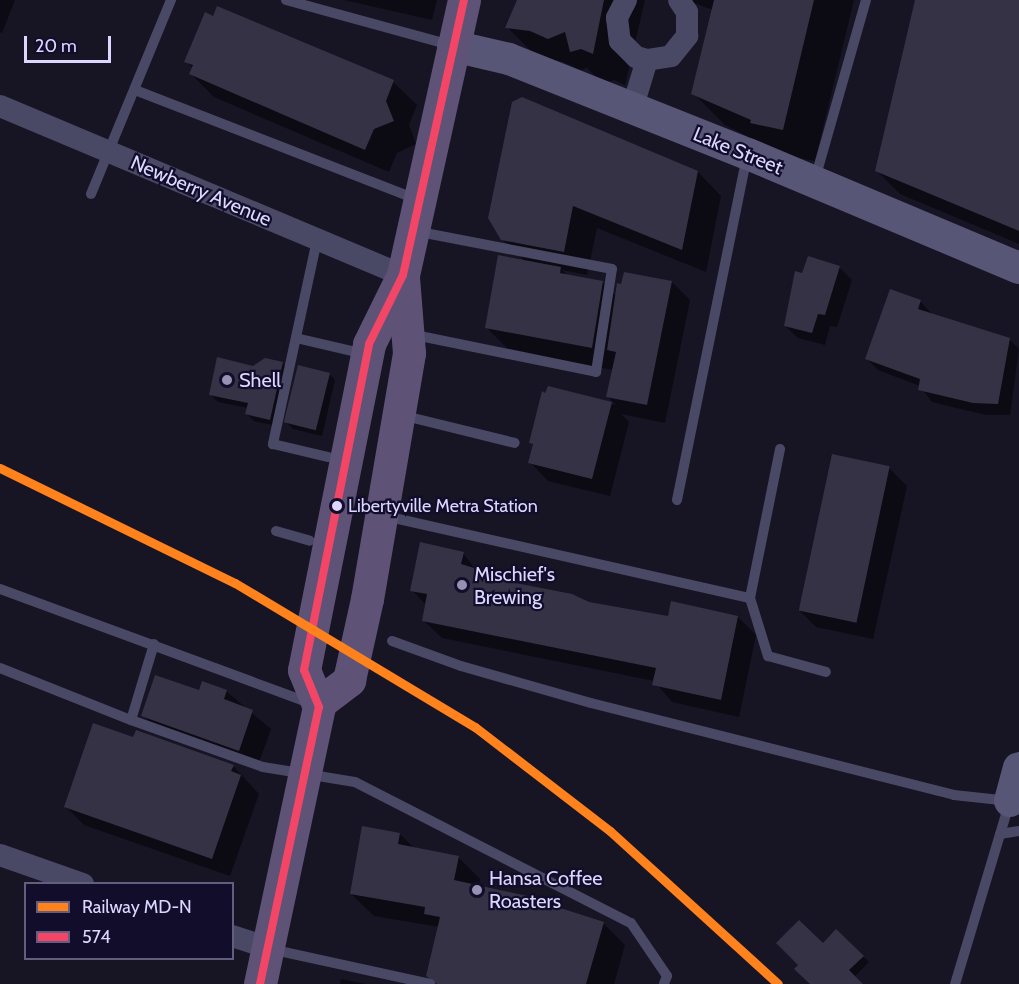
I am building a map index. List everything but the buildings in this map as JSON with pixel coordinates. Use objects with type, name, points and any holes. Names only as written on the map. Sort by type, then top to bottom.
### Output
[{"type":"main road","points":[[260,984],[319,705],[304,670],[367,355],[403,275],[464,0]]},
{"type":"main road","points":[[319,705],[349,680],[381,516],[409,353],[403,275]]},
{"type":"street","points":[[626,0],[617,18],[620,40],[636,57],[647,60],[659,60],[681,48],[689,24],[679,0]]},
{"type":"street","name":"Lake Street","points":[[453,46],[509,59],[748,154],[1019,268]]},
{"type":"street","points":[[632,109],[647,60]]},
{"type":"street","name":"Newberry Avenue","points":[[0,106],[403,275]]},
{"type":"street","points":[[1010,801],[1019,768]]},
{"type":"street","points":[[0,855],[77,882]]},
{"type":"street","points":[[234,937],[268,948]]},
{"type":"lane","points":[[91,194],[111,152],[171,0]]},
{"type":"lane","points":[[286,0],[453,46]]},
{"type":"lane","points":[[814,182],[867,0]]},
{"type":"lane","points":[[135,90],[416,215],[612,269],[596,372],[407,333]]},
{"type":"lane","points":[[676,500],[748,154]]},
{"type":"lane","points":[[317,240],[273,444],[328,457]]},
{"type":"lane","points":[[296,338],[367,355]]},
{"type":"lane","points":[[398,414],[514,443]]},
{"type":"lane","points":[[780,449],[750,598],[768,656],[826,672]]},
{"type":"lane","points":[[381,516],[750,598]]},
{"type":"lane","points":[[276,531],[310,541]]},
{"type":"lane","points":[[0,589],[319,705]]},
{"type":"lane","points":[[392,641],[461,666],[591,703],[954,795],[1010,801],[955,984]]},
{"type":"lane","points":[[131,720],[154,644]]},
{"type":"lane","points":[[0,668],[131,720],[263,767],[355,782],[631,923],[667,976],[664,984]]},
{"type":"lane","points":[[1000,834],[1019,831]]},
{"type":"lane","points":[[268,948],[430,984]]},
{"type":"rail line","name":"MD-N","points":[[0,468],[235,583],[475,727],[610,831],[778,984]]},
{"type":"transit line","name":"574","points":[[260,984],[319,707],[304,670],[369,344],[403,275],[464,0]]},
{"type":"place","name":"Shell","points":[[227,380]]},
{"type":"place","name":"Libertyville Metra Station","points":[[337,506]]},
{"type":"place","name":"Mischief's Brewing","points":[[462,585]]},
{"type":"place","name":"Hansa Coffee Roasters","points":[[477,890]]}]
